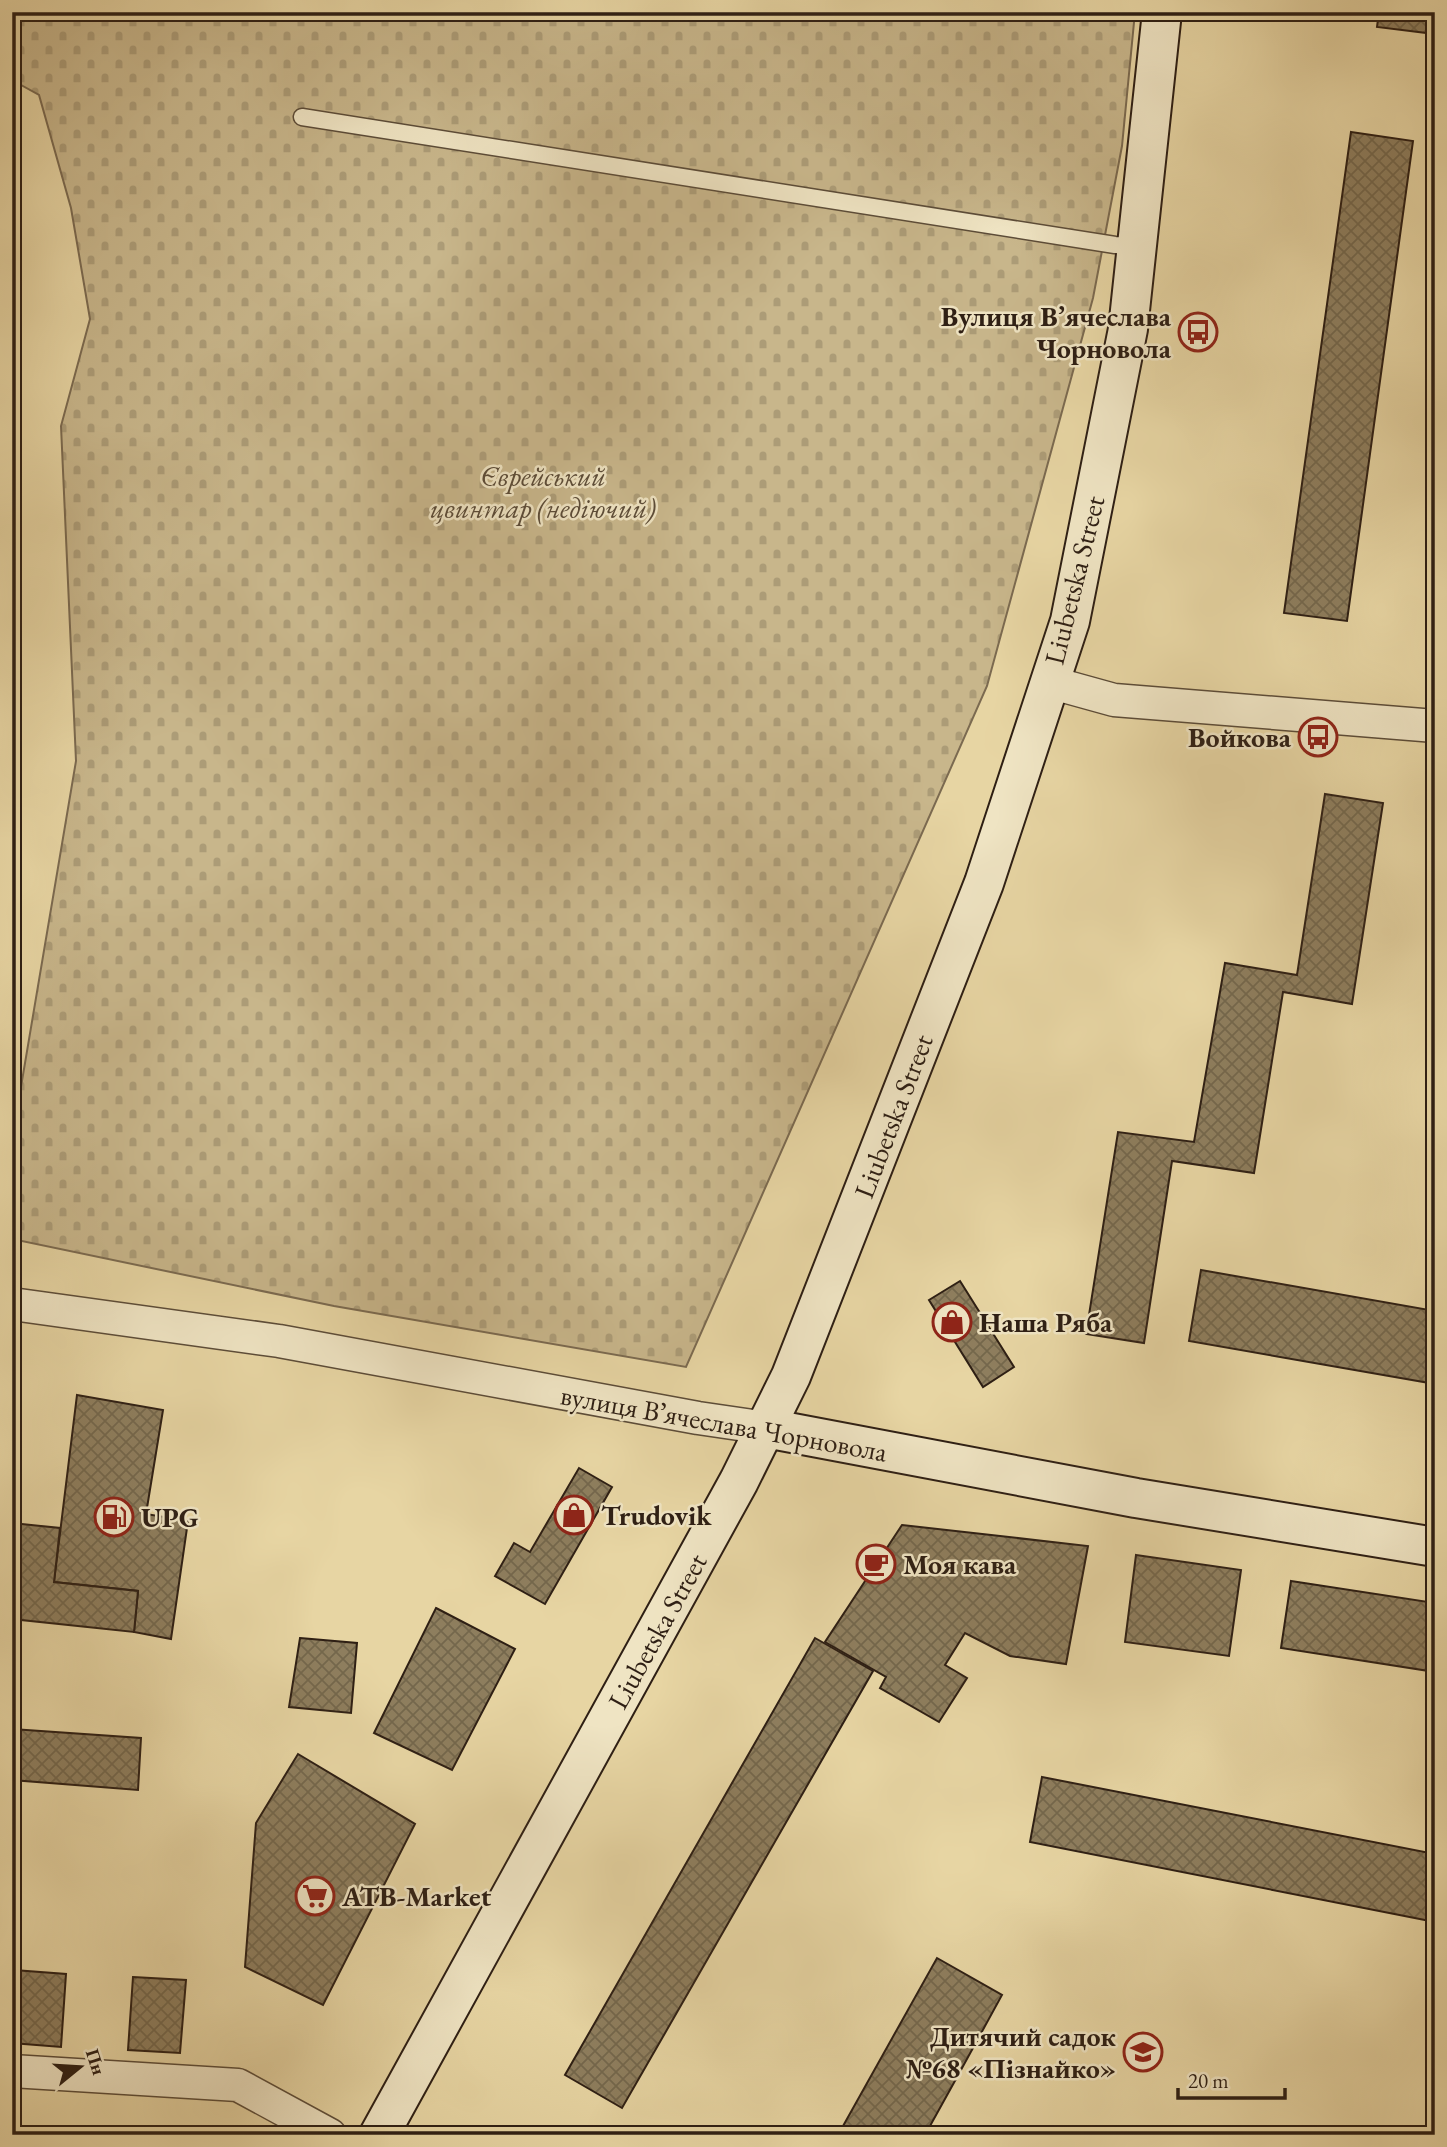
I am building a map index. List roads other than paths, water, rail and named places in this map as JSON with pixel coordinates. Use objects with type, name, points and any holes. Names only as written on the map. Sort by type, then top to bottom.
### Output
[{"type":"main road","name":"Liubetska Street","points":[[379,2135],[733,1493],[766,1428],[791,1376],[984,883],[1070,621],[1128,329],[1162,12]]},
{"type":"main road","name":"вулиця Вʼячеслава Чорновола","points":[[766,1428],[1136,1498],[1435,1547]]},
{"type":"street","points":[[1049,682],[1114,700],[1435,726]]},
{"type":"street","name":"вулиця Вʼячеслава Чорновола","points":[[12,1304],[279,1340],[685,1416],[766,1428]]},
{"type":"street","points":[[12,2071],[238,2085],[330,2135]]},
{"type":"lane","points":[[302,117],[1115,245],[1137,246]]},
{"type":"place","name":"Вулиця В’ячеслава Чорновола","points":[[1198,332]]},
{"type":"place","name":"Войкова","points":[[1318,737]]},
{"type":"place","name":"Наша Ряба","points":[[952,1322]]},
{"type":"place","name":"Trudovik","points":[[574,1515]]},
{"type":"place","name":"UPG","points":[[114,1517]]},
{"type":"place","name":"Моя кава","points":[[876,1564]]},
{"type":"place","name":"ATB-Market","points":[[315,1896]]},
{"type":"place","name":"Дитячий садок №68 «Пізнайко»","points":[[1143,2052]]},
{"type":"park label","name":"Єврейський цвинтар (недіючий)","points":[[543,492]]}]
